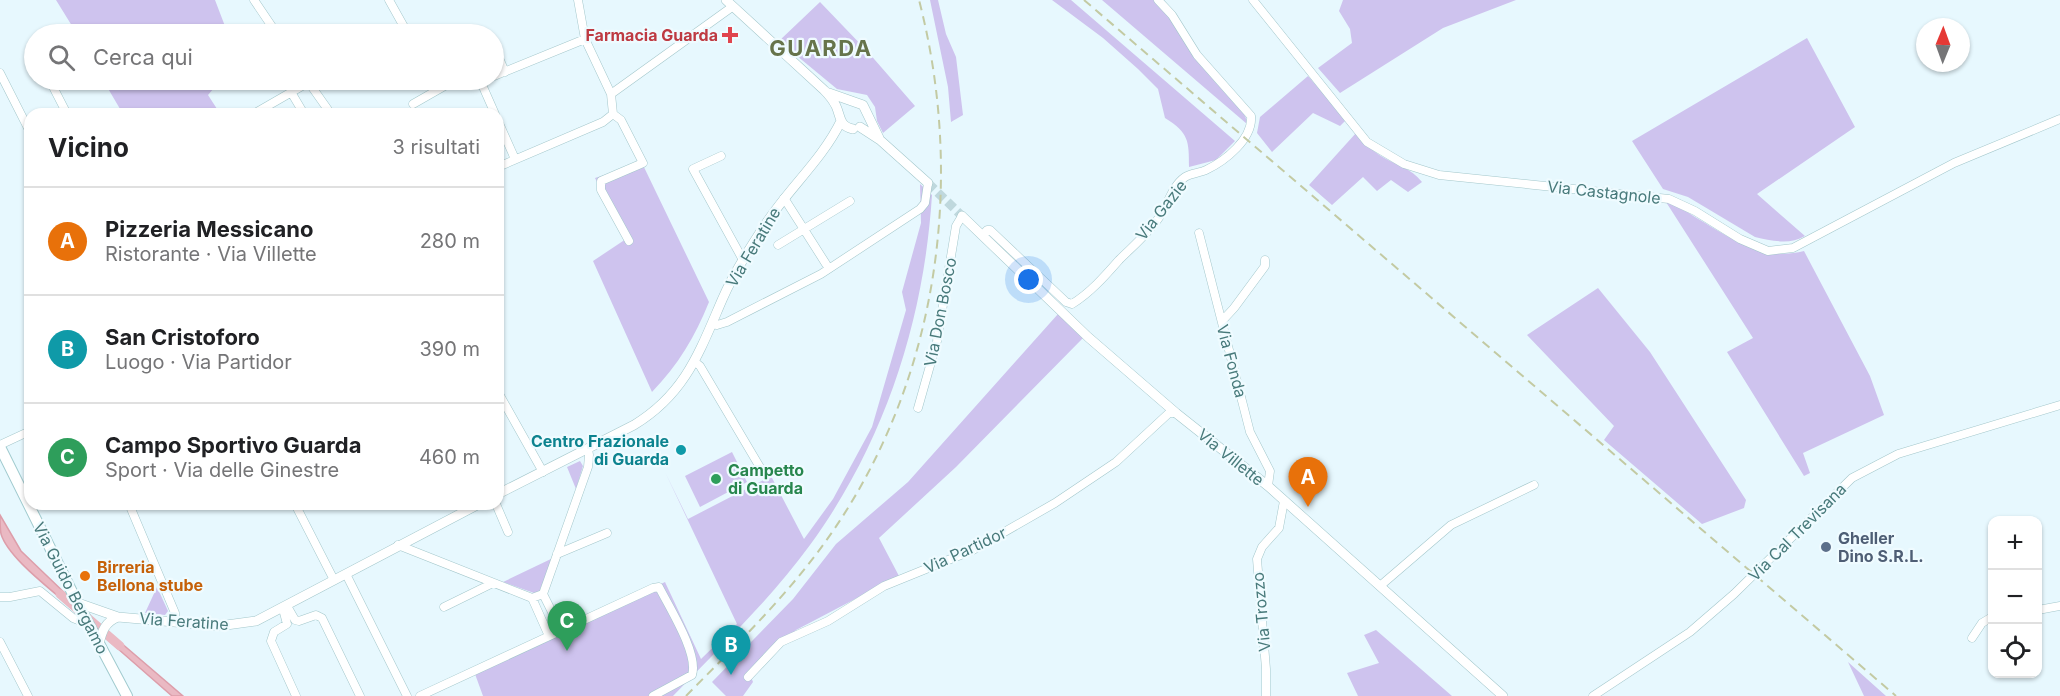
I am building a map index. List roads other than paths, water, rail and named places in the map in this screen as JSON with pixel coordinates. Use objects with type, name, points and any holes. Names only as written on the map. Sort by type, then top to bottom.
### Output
[{"type":"main road","name":"Via Guido Bergamo","points":[[0,446],[24,494]]},
{"type":"main road","name":"Via Guido Bergamo","points":[[32,510],[127,696]]},
{"type":"street","points":[[254,0],[270,24]]},
{"type":"street","points":[[389,0],[402,24]]},
{"type":"street","points":[[578,0],[585,39],[612,94],[613,114]]},
{"type":"street","name":"Via Gazie","points":[[983,235],[990,230],[1066,302],[1072,304],[1089,292],[1149,230],[1161,215],[1173,190],[1184,177],[1204,171],[1220,162],[1246,137],[1252,124],[1251,116],[1197,55],[1172,15],[1158,0]]},
{"type":"street","name":"Via Castagnole","points":[[1253,0],[1367,142],[1393,159],[1421,171],[1439,175],[1669,199],[1695,211],[1740,239],[1768,250],[1792,248],[1954,163],[2060,119]]},
{"type":"street","points":[[612,94],[729,3],[824,90],[834,102],[840,118],[847,127],[857,128],[880,140],[928,183],[927,196],[920,209],[829,269],[727,322],[712,324]]},
{"type":"street","points":[[504,72],[585,39]]},
{"type":"street","points":[[0,73],[24,120]]},
{"type":"street","points":[[55,90],[64,108]]},
{"type":"street","points":[[264,108],[294,90]]},
{"type":"street","points":[[314,90],[327,108]]},
{"type":"street","points":[[413,104],[438,90]]},
{"type":"street","points":[[486,90],[493,108]]},
{"type":"street","points":[[824,90],[839,98],[853,100],[863,105],[880,140]]},
{"type":"street","points":[[291,92],[300,108]]},
{"type":"street","points":[[840,118],[843,105],[853,100]]},
{"type":"street","points":[[857,128],[866,121],[867,113]]},
{"type":"street","points":[[504,164],[603,122],[613,114]]},
{"type":"street","points":[[613,114],[621,120],[643,163],[601,181],[602,190],[629,241]]},
{"type":"street","name":"Via Feratine","points":[[504,491],[634,425],[653,413],[681,385],[695,362],[722,299],[743,260],[784,198],[829,143],[840,118]]},
{"type":"street","name":"Via Feratine","points":[[829,143],[857,128]]},
{"type":"street","points":[[504,134],[515,159]]},
{"type":"street","points":[[721,156],[693,169],[743,260]]},
{"type":"street","points":[[784,198],[826,264]]},
{"type":"street","points":[[778,245],[850,201]]},
{"type":"street","name":"Via Villette","points":[[962,216],[1088,337],[1268,486],[1503,696]]},
{"type":"street","name":"Via Don Bosco","points":[[918,408],[937,341],[956,225],[962,216]]},
{"type":"street","name":"Via Fonda","points":[[1199,233],[1250,432],[1270,471],[1268,486]]},
{"type":"street","points":[[1222,321],[1265,266],[1265,260]]},
{"type":"street","points":[[695,362],[700,366],[764,474]]},
{"type":"street","points":[[504,403],[543,472]]},
{"type":"street","name":"Via Cal Trevisana","points":[[1593,696],[1690,632],[1734,594],[1852,478],[1898,454],[2060,405]]},
{"type":"street","name":"Via Partidor","points":[[748,677],[781,642],[828,621],[884,586],[973,550],[1055,503],[1116,462],[1169,413],[1176,412]]},
{"type":"street","points":[[0,446],[24,434]]},
{"type":"street","points":[[561,630],[543,594],[588,467],[588,449]]},
{"type":"street","points":[[1380,586],[1451,525],[1534,485]]},
{"type":"street","name":"Via Trozzo","points":[[1266,696],[1257,559],[1262,547],[1279,528],[1284,501]]},
{"type":"street","points":[[132,510],[175,613],[174,621]]},
{"type":"street","points":[[298,510],[334,580]]},
{"type":"street","name":"Via Feratine","points":[[78,603],[115,618],[219,626],[256,621],[285,608],[398,545],[467,510]]},
{"type":"street","points":[[499,510],[508,532]]},
{"type":"street","points":[[557,554],[607,533]]},
{"type":"street","points":[[398,545],[532,598],[543,594]]},
{"type":"street","points":[[346,574],[407,696]]},
{"type":"street","points":[[444,607],[493,583]]},
{"type":"street","points":[[420,696],[659,587],[690,651],[694,670],[692,675],[653,696]]},
{"type":"street","points":[[0,597],[40,591],[73,618],[89,624],[115,618]]},
{"type":"street","points":[[532,598],[549,636]]},
{"type":"street","points":[[2042,609],[2060,606]]},
{"type":"street","points":[[285,608],[287,624],[274,632],[271,641],[296,696]]},
{"type":"street","points":[[285,608],[295,620],[299,621],[316,615],[322,618],[360,696]]},
{"type":"street","points":[[89,624],[92,616],[103,613]]},
{"type":"street","points":[[99,645],[101,633],[115,618]]},
{"type":"street","points":[[1972,638],[1982,623],[1988,619]]},
{"type":"street","points":[[0,642],[28,696]]},
{"type":"waterway","points":[[60,594],[120,646]]},
{"type":"tunnel","points":[[928,183],[962,216]]},
{"type":"railway","points":[[686,696],[775,604],[823,545],[862,484],[893,420],[916,353],[932,283],[940,213],[940,141],[933,70],[919,0]]},
{"type":"railway","points":[[1084,0],[1896,696]]},
{"type":"place","name":"Farmacia Guarda","points":[[730,35]]},
{"type":"place","name":"Centro Frazionale di Guarda","points":[[681,450]]},
{"type":"place","name":"Campetto di Guarda","points":[[716,479]]},
{"type":"place","name":"Pizzeria Messicano","points":[[1308,507]]},
{"type":"place","name":"Gheller Dino S.R.L.","points":[[1826,547]]},
{"type":"place","name":"Birreria Bellona stube","points":[[85,576]]},
{"type":"place","name":"Campo Sportivo Guarda","points":[[567,651]]},
{"type":"place","name":"San Cristoforo","points":[[731,675]]},
{"type":"district","name":"GUARDA","points":[[821,48]]}]
